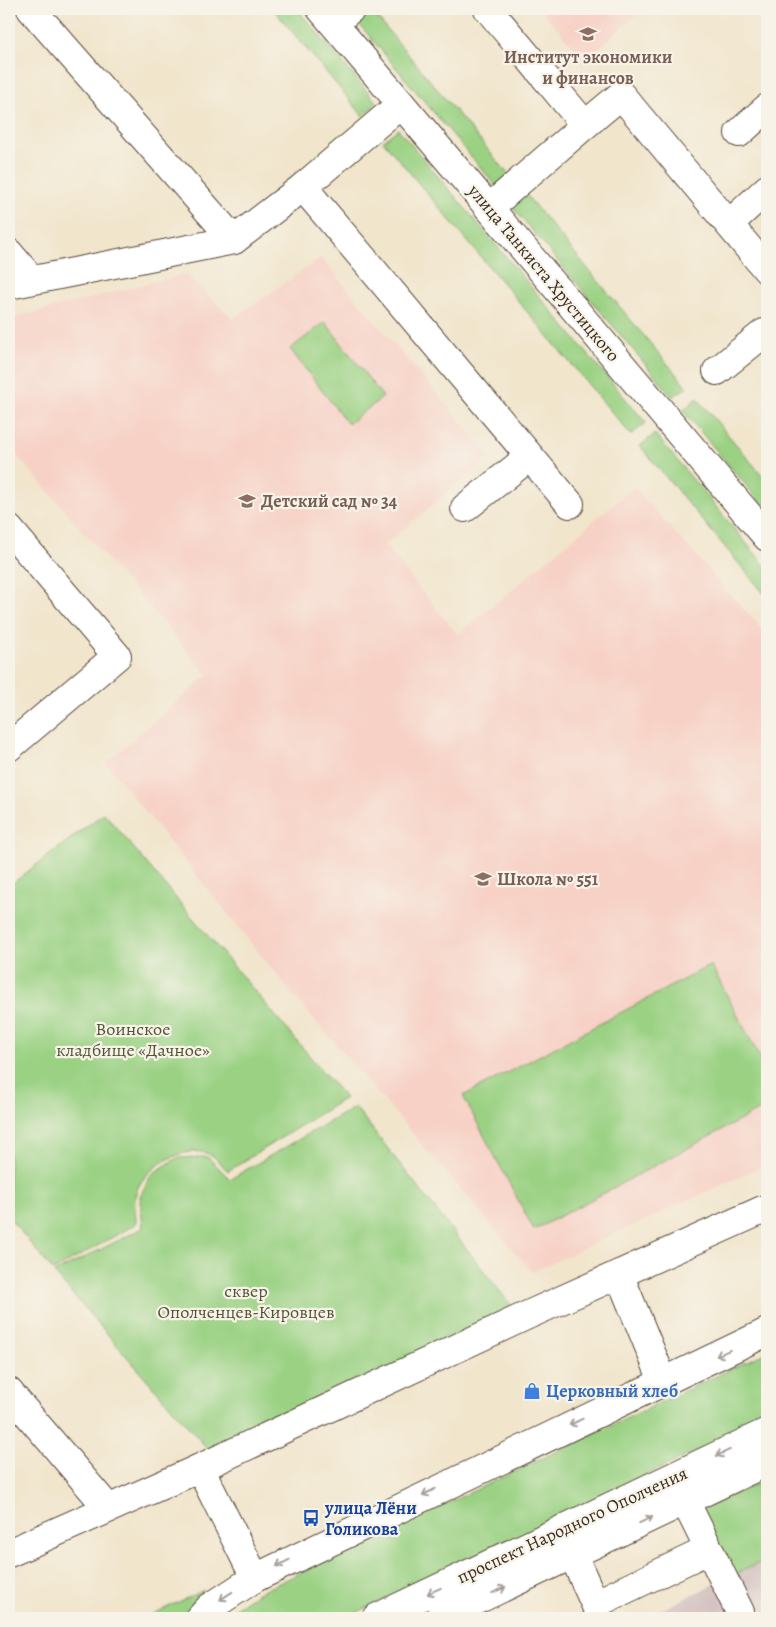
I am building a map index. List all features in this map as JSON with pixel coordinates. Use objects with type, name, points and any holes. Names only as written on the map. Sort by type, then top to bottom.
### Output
[{"type":"street","points":[[31,9],[234,240]]},
{"type":"street","points":[[488,9],[585,125]]},
{"type":"street","name":"улица Танкиста Хрустицкого","points":[[335,14],[401,104],[767,536]]},
{"type":"street","points":[[488,208],[621,94],[767,270]]},
{"type":"street","points":[[9,253],[21,283],[234,240],[303,187],[401,104]]},
{"type":"street","points":[[739,133],[767,108]]},
{"type":"street","points":[[303,187],[570,504]]},
{"type":"street","points":[[729,224],[767,190]]},
{"type":"street","points":[[717,372],[766,333]]},
{"type":"street","points":[[465,508],[529,457]]},
{"type":"street","points":[[9,529],[117,656],[10,744]]},
{"type":"street","points":[[9,1553],[200,1468],[369,1388],[767,1208]]},
{"type":"street","points":[[619,1274],[663,1380]]},
{"type":"street","points":[[200,1618],[209,1608],[255,1578],[663,1380],[767,1332]]},
{"type":"street","points":[[9,1392],[108,1508]]},
{"type":"street","name":"проспект Народного Ополчения","points":[[376,1618],[767,1432]]},
{"type":"street","name":"проспект Народного Ополчения","points":[[439,1618],[767,1462]]},
{"type":"street","points":[[200,1468],[255,1578]]},
{"type":"street","points":[[685,1501],[740,1612]]},
{"type":"street","points":[[573,1554],[595,1604],[708,1550]]},
{"type":"shaded area","name":"Институт экономики и финансов","points":[[540,9],[643,9],[585,60]]},
{"type":"shaded area","name":"Школа № 551","points":[[321,258],[491,457],[384,545],[458,635],[634,487],[767,635],[767,1164],[532,1272],[293,995],[106,763],[208,675],[9,446],[9,319],[185,274],[233,319]]},
{"type":"shaded area","points":[[767,1559],[767,1618],[644,1618],[723,1580]]},
{"type":"green space","points":[[273,9],[297,9],[377,103],[363,116]]},
{"type":"green space","points":[[362,9],[370,9],[509,175],[496,186],[353,17]]},
{"type":"green space","points":[[398,129],[646,423],[631,435],[383,141]]},
{"type":"green space","points":[[521,189],[687,387],[673,397],[507,201]]},
{"type":"green space","points":[[325,322],[383,397],[348,424],[290,349]]},
{"type":"green space","points":[[697,398],[767,481],[767,510],[683,411]]},
{"type":"green space","points":[[655,434],[767,568],[767,597],[640,446]]},
{"type":"green space","name":"Воинское кладбище «Дачное»","points":[[104,813],[345,1098],[228,1171],[213,1156],[201,1152],[177,1155],[165,1161],[154,1168],[138,1187],[135,1197],[136,1224],[53,1271],[9,1217],[9,886]]},
{"type":"green space","points":[[711,965],[767,1071],[767,1106],[534,1230],[463,1096]]},
{"type":"green space","name":"сквер Ополченцев-Кировцев","points":[[355,1107],[517,1313],[212,1454],[54,1273],[143,1228],[140,1196],[152,1174],[177,1158],[208,1157],[230,1179]]},
{"type":"green space","points":[[767,1352],[767,1418],[345,1618],[220,1618],[258,1593]]},
{"type":"green space","points":[[767,1479],[767,1559],[734,1575],[702,1510]]},
{"type":"green space","points":[[204,1590],[183,1618],[145,1618]]},
{"type":"place","name":"Институт экономики и финансов","points":[[588,34]]},
{"type":"place","name":"Детский сад № 34","points":[[247,501]]},
{"type":"place","name":"Школа № 551","points":[[483,879]]},
{"type":"place","name":"Церковный хлеб","points":[[532,1391]]},
{"type":"place","name":"улица Лёни Голикова","points":[[311,1518]]}]
